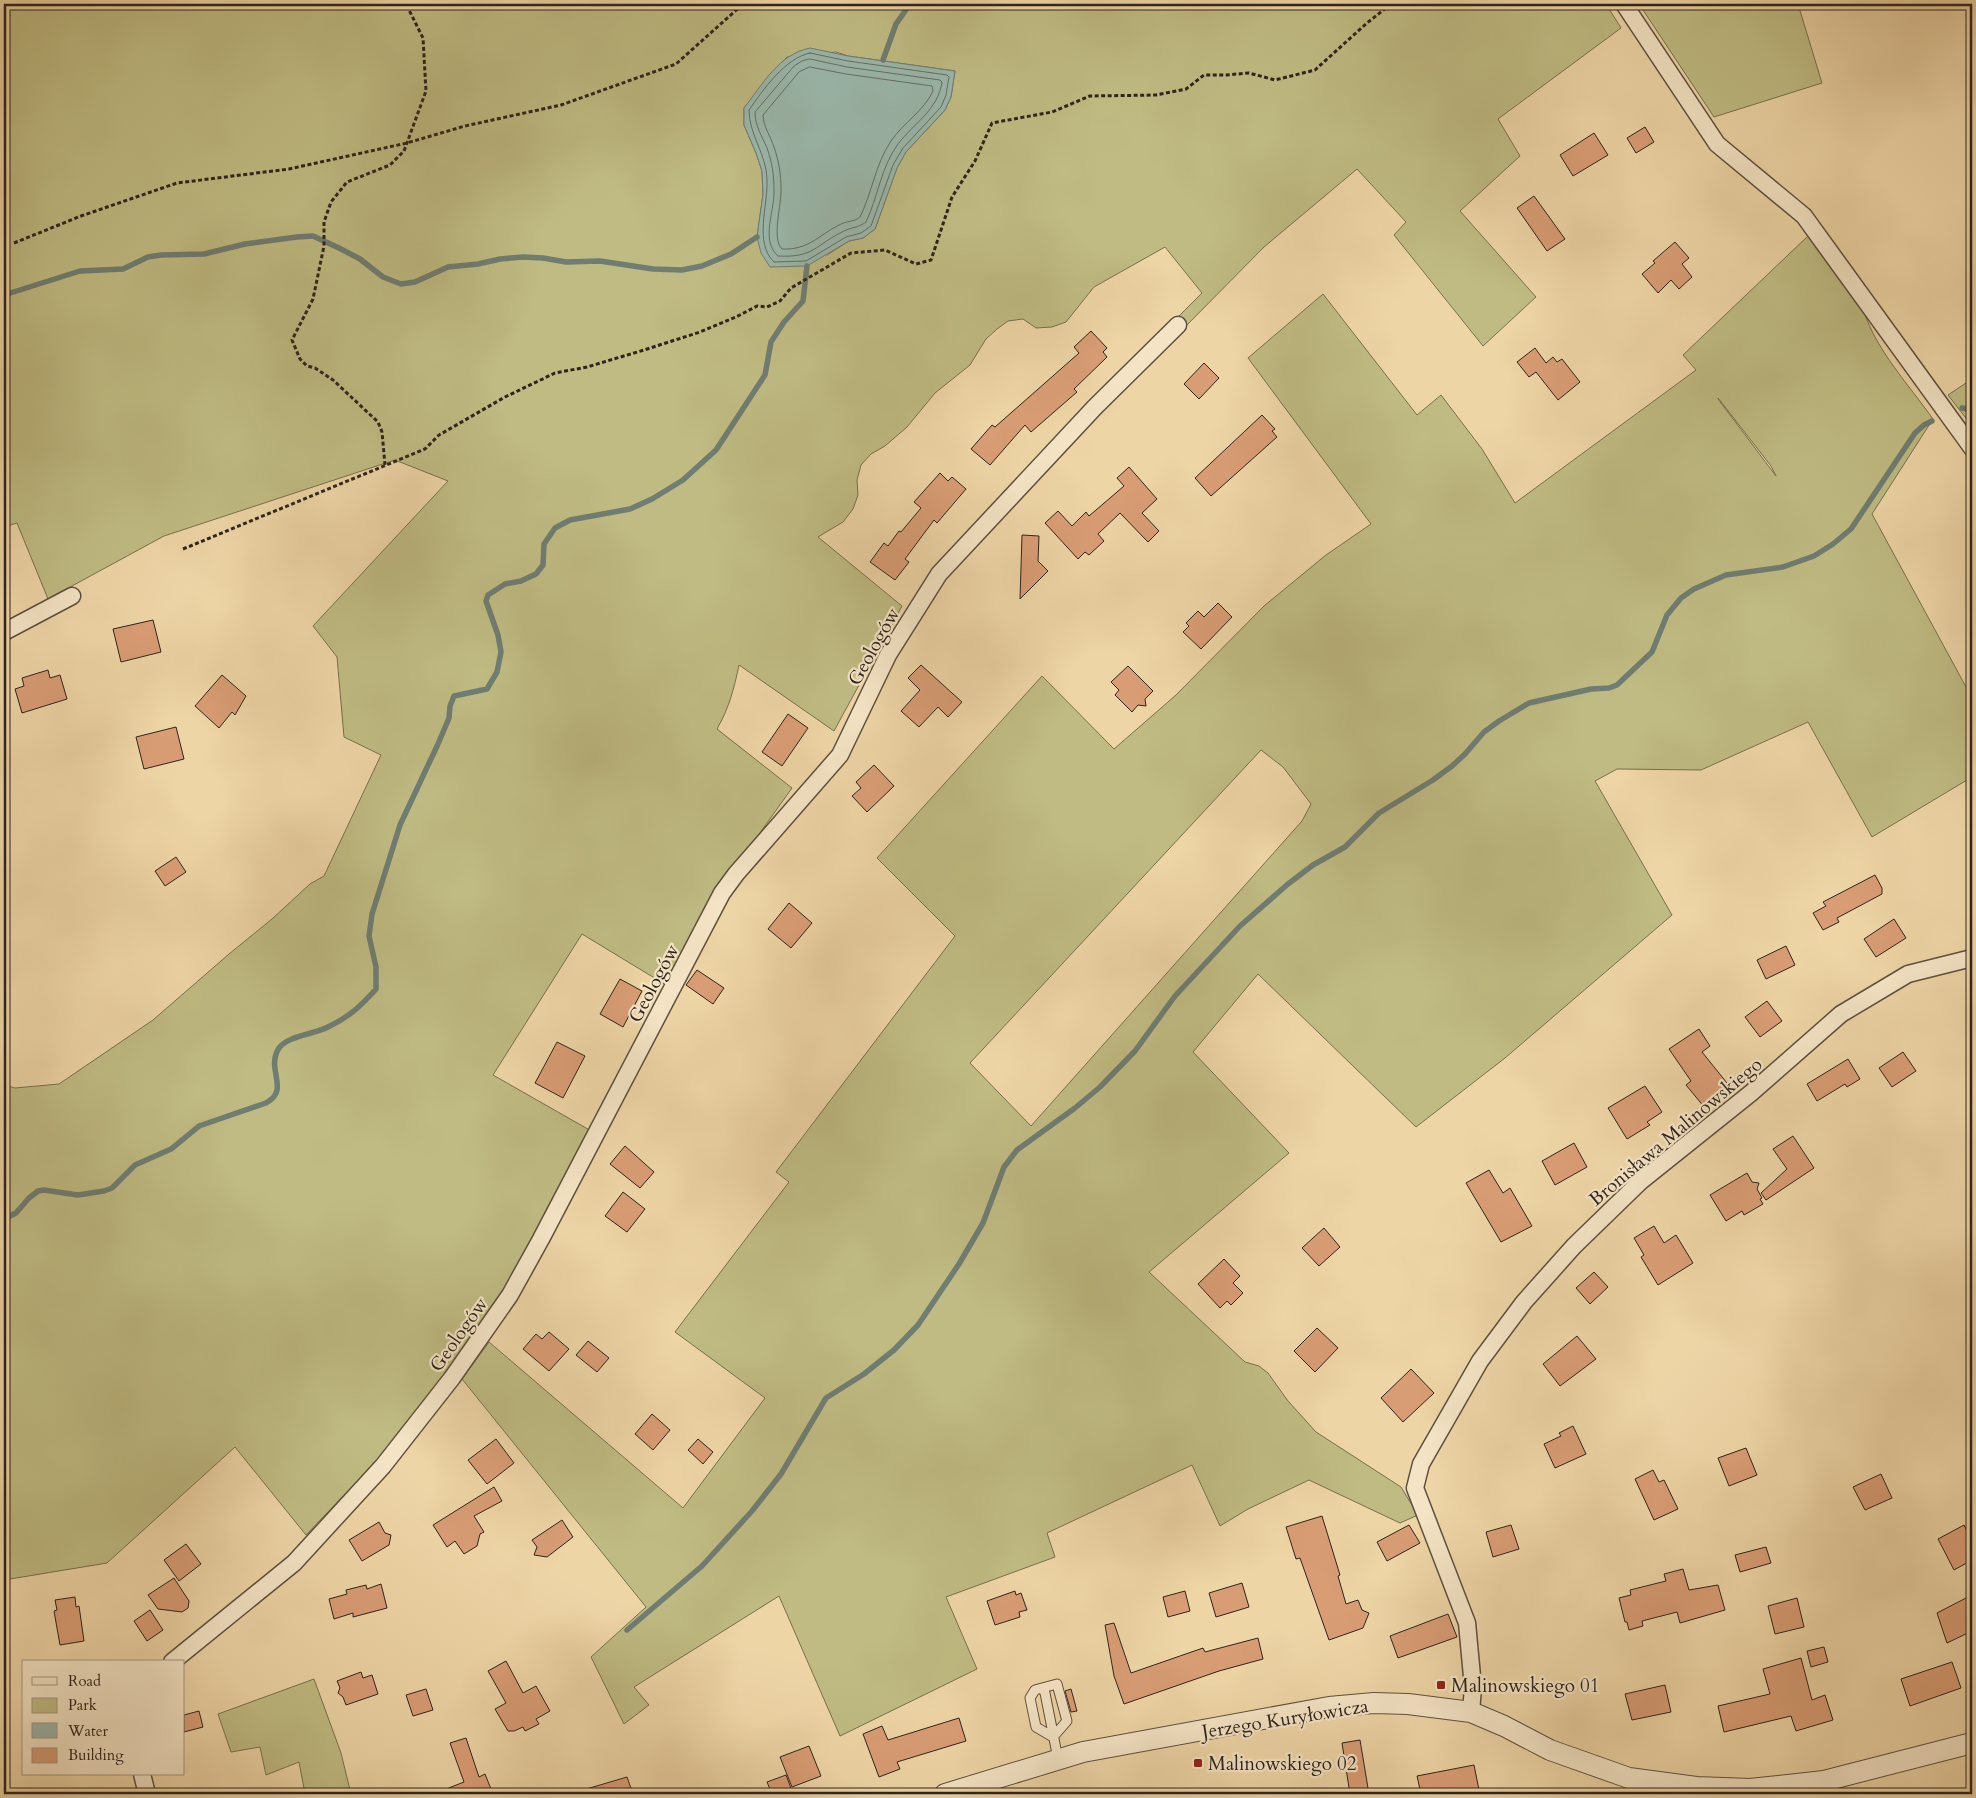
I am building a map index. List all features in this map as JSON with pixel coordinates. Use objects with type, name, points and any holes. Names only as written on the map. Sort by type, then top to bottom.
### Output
[{"type":"street","points":[[1624,4],[1717,144],[1804,216],[1972,448]]},
{"type":"street","name":"Geologów","points":[[174,1660],[294,1563],[383,1466],[452,1378],[510,1295],[542,1239],[722,893],[736,874],[840,755],[888,655],[939,574],[1095,406],[1178,325]]},
{"type":"street","points":[[4,632],[72,596]]},
{"type":"street","name":"Bronisława Malinowskiego","points":[[1471,1712],[1473,1687],[1467,1623],[1415,1488],[1420,1464],[1480,1361],[1524,1302],[1574,1246],[1640,1181],[1752,1093],[1841,1014],[1908,974],[1972,958]]},
{"type":"street","name":"Jerzego Kuryłowicza","points":[[945,1794],[1058,1759],[1091,1751],[1329,1707],[1374,1703],[1408,1704],[1471,1712],[1504,1726],[1550,1750],[1629,1778],[1696,1787],[1750,1789],[1824,1780],[1972,1743]]},
{"type":"street","points":[[142,1776],[147,1794]]},
{"type":"lane","points":[[1057,1684],[1067,1721],[1053,1737],[1036,1727],[1030,1698],[1035,1690],[1057,1684]]},
{"type":"lane","points":[[1042,1688],[1050,1715],[1058,1759]]},
{"type":"path","points":[[385,465],[382,432],[378,422],[333,380],[315,368],[307,366],[300,359],[292,340],[313,299],[324,246],[324,222],[331,202],[347,182],[390,165],[404,151],[426,91],[423,38],[406,4]]},
{"type":"path","points":[[14,243],[81,216],[177,184],[289,169],[562,105],[676,64],[742,4]]},
{"type":"path","points":[[183,549],[424,449],[438,435],[505,396],[555,373],[587,367],[644,350],[700,332],[757,306],[767,307],[780,301],[791,288],[851,253],[885,250],[916,264],[931,260],[952,197],[975,161],[992,123],[1052,112],[1090,96],[1156,95],[1186,89],[1204,75],[1249,73],[1275,80],[1315,70],[1391,4]]},
{"type":"green space","points":[[4,4],[1606,4],[1621,28],[1498,119],[1520,156],[1460,211],[1536,297],[1483,346],[1394,235],[1406,222],[1357,169],[1264,247],[1185,327],[1178,317],[1202,293],[1165,247],[1094,287],[1066,322],[1052,327],[1036,328],[1023,319],[1008,321],[986,339],[970,365],[935,393],[907,427],[885,446],[871,454],[861,465],[857,480],[858,495],[853,509],[843,522],[818,537],[902,606],[834,731],[739,665],[731,698],[717,729],[792,788],[704,911],[666,985],[582,934],[493,1075],[593,1132],[507,1291],[459,1359],[388,1449],[306,1535],[235,1447],[107,1563],[4,1580],[4,1085],[15,1088],[59,1084],[153,1020],[272,919],[310,884],[324,876],[381,755],[344,737],[337,657],[313,626],[448,481],[395,460],[164,536],[48,599],[17,523],[4,527]],"holes":[[[836,52],[848,56],[955,71],[951,97],[945,110],[906,152],[897,168],[875,229],[863,238],[849,241],[827,255],[757,237],[763,194],[762,171],[744,125],[744,108],[787,57]]]},
{"type":"green space","points":[[1639,4],[1798,4],[1822,83],[1714,117]]},
{"type":"green space","points":[[1808,236],[1864,312],[1885,354],[1933,419],[1872,514],[1972,698],[1972,777],[1872,837],[1808,722],[1701,770],[1617,769],[1595,781],[1672,915],[1505,1058],[1416,1127],[1258,974],[1193,1052],[1289,1153],[1149,1272],[1245,1362],[1259,1366],[1268,1373],[1288,1401],[1316,1432],[1401,1487],[1418,1515],[1400,1523],[1309,1480],[1248,1509],[1220,1526],[1192,1465],[1047,1533],[1055,1557],[946,1597],[977,1669],[840,1736],[779,1596],[634,1687],[649,1705],[624,1724],[591,1657],[646,1607],[462,1379],[489,1342],[683,1508],[765,1398],[675,1332],[789,1182],[776,1172],[955,936],[877,858],[1042,676],[1114,749],[1176,695],[1264,606],[1326,555],[1371,524],[1248,358],[1323,294],[1417,415],[1441,395],[1482,449],[1515,503],[1696,370],[1683,355]],"holes":[[[1718,399],[1771,466],[1776,476]],[[1261,750],[1283,767],[1311,804],[1302,821],[1031,1126],[970,1063]]]},
{"type":"green space","points":[[1972,379],[1972,426],[1948,395]]},
{"type":"green space","points":[[314,1679],[341,1753],[351,1794],[305,1794],[299,1762],[266,1775],[260,1747],[231,1752],[218,1714]]},
{"type":"water","points":[[810,48],[848,56],[955,71],[951,97],[945,110],[906,152],[897,168],[875,229],[863,238],[849,241],[807,266],[770,267],[761,253],[757,237],[763,194],[762,171],[744,125],[744,108],[780,64],[799,51]]},
{"type":"building","points":[[1645,127],[1654,142],[1636,153],[1627,138]]},
{"type":"building","points":[[1594,133],[1608,155],[1573,176],[1560,155]]},
{"type":"building","points":[[1534,196],[1565,239],[1547,251],[1517,208]]},
{"type":"building","points":[[1675,242],[1689,258],[1682,264],[1692,277],[1679,289],[1671,280],[1658,293],[1642,274],[1655,263],[1653,261]]},
{"type":"building","points":[[1091,331],[1107,348],[1103,352],[1107,357],[1074,389],[1077,392],[1031,432],[1025,425],[990,465],[971,449],[992,425],[995,427],[1079,353],[1074,347]]},
{"type":"building","points":[[1535,348],[1546,363],[1553,357],[1557,362],[1562,359],[1580,382],[1558,400],[1536,372],[1529,377],[1517,362]]},
{"type":"building","points":[[1204,363],[1219,378],[1199,399],[1184,384]]},
{"type":"building","points":[[1262,415],[1275,429],[1272,431],[1277,437],[1211,496],[1195,478]]},
{"type":"building","points":[[1129,467],[1157,499],[1142,513],[1159,531],[1148,542],[1120,513],[1098,534],[1104,541],[1089,555],[1085,552],[1078,559],[1045,523],[1058,511],[1072,526],[1086,512],[1089,516],[1124,486],[1117,478]]},
{"type":"building","points":[[940,473],[948,481],[952,477],[966,489],[937,523],[934,520],[905,559],[909,562],[895,580],[870,562],[884,543],[888,546],[899,531],[901,532],[921,508],[914,502]]},
{"type":"building","points":[[1022,535],[1039,536],[1038,561],[1048,571],[1020,599]]},
{"type":"building","points":[[1218,603],[1232,617],[1201,649],[1183,632],[1189,626],[1186,623],[1198,611],[1204,617]]},
{"type":"building","points":[[153,620],[161,652],[121,662],[113,629]]},
{"type":"building","points":[[921,665],[962,702],[948,717],[938,707],[919,727],[901,711],[920,690],[908,678]]},
{"type":"building","points":[[1128,666],[1153,691],[1145,699],[1146,706],[1138,705],[1132,712],[1115,695],[1119,690],[1111,682]]},
{"type":"building","points":[[48,670],[50,678],[60,675],[67,699],[22,713],[15,689],[24,686],[22,678]]},
{"type":"building","points":[[222,675],[246,696],[235,715],[232,712],[219,728],[195,706]]},
{"type":"building","points":[[788,714],[808,728],[782,766],[762,752]]},
{"type":"building","points":[[176,727],[184,759],[144,769],[136,737]]},
{"type":"building","points":[[874,765],[894,786],[867,812],[852,796],[861,788],[856,782]]},
{"type":"building","points":[[176,857],[186,872],[165,886],[155,871]]},
{"type":"building","points":[[1875,875],[1882,888],[1882,894],[1837,918],[1839,922],[1823,930],[1813,913],[1826,906],[1823,902]]},
{"type":"building","points":[[789,903],[812,923],[791,948],[768,929]]},
{"type":"building","points":[[1894,919],[1906,938],[1876,957],[1864,939]]},
{"type":"building","points":[[1786,946],[1795,965],[1766,979],[1757,960]]},
{"type":"building","points":[[697,970],[724,988],[713,1004],[686,985]]},
{"type":"building","points":[[620,979],[642,991],[623,1027],[600,1014]]},
{"type":"building","points":[[1767,1001],[1782,1021],[1760,1037],[1745,1017]]},
{"type":"building","points":[[1699,1029],[1710,1046],[1702,1052],[1731,1088],[1705,1108],[1686,1085],[1691,1081],[1669,1049]]},
{"type":"building","points":[[557,1042],[585,1056],[563,1098],[535,1083]]},
{"type":"building","points":[[1903,1052],[1916,1071],[1892,1087],[1879,1068]]},
{"type":"building","points":[[1848,1059],[1860,1079],[1847,1087],[1845,1084],[1817,1101],[1807,1084]]},
{"type":"building","points":[[1645,1086],[1662,1112],[1647,1122],[1650,1125],[1627,1139],[1608,1108]]},
{"type":"building","points":[[1793,1136],[1814,1168],[1766,1200],[1761,1193],[1787,1169],[1773,1149]]},
{"type":"building","points":[[1574,1143],[1587,1167],[1555,1185],[1542,1161]]},
{"type":"building","points":[[625,1146],[654,1172],[640,1188],[610,1164]]},
{"type":"building","points":[[1489,1170],[1503,1193],[1510,1188],[1532,1226],[1501,1242],[1466,1183]]},
{"type":"building","points":[[1747,1173],[1752,1182],[1759,1183],[1757,1189],[1763,1204],[1744,1215],[1742,1211],[1726,1221],[1710,1195]]},
{"type":"building","points":[[623,1192],[645,1209],[627,1232],[605,1216]]},
{"type":"building","points":[[1654,1226],[1664,1243],[1676,1235],[1693,1263],[1658,1285],[1641,1257],[1644,1255],[1634,1238]]},
{"type":"building","points":[[1324,1228],[1340,1247],[1319,1266],[1302,1248]]},
{"type":"building","points":[[1224,1259],[1240,1276],[1233,1283],[1243,1293],[1231,1305],[1227,1301],[1220,1308],[1198,1284]]},
{"type":"building","points":[[1594,1272],[1608,1287],[1590,1304],[1576,1288]]},
{"type":"building","points":[[1317,1328],[1338,1348],[1315,1372],[1294,1351]]},
{"type":"building","points":[[549,1332],[569,1349],[549,1371],[523,1349],[536,1334],[542,1339]]},
{"type":"building","points":[[1577,1336],[1596,1359],[1560,1386],[1543,1364]]},
{"type":"building","points":[[588,1341],[609,1358],[597,1372],[576,1355]]},
{"type":"building","points":[[1411,1369],[1434,1393],[1403,1422],[1381,1398]]},
{"type":"building","points":[[652,1414],[670,1430],[653,1450],[635,1434]]},
{"type":"building","points":[[1573,1426],[1586,1454],[1555,1468],[1544,1444],[1561,1436],[1559,1433]]},
{"type":"building","points":[[496,1439],[514,1463],[487,1484],[468,1460]]},
{"type":"building","points":[[698,1439],[713,1452],[703,1464],[688,1450]]},
{"type":"building","points":[[1746,1448],[1757,1475],[1729,1486],[1718,1458]]},
{"type":"building","points":[[1653,1470],[1659,1482],[1664,1480],[1678,1509],[1654,1520],[1635,1479]]},
{"type":"building","points":[[1881,1474],[1892,1498],[1865,1510],[1853,1487]]},
{"type":"building","points":[[494,1487],[502,1501],[474,1516],[484,1532],[480,1534],[477,1546],[464,1554],[455,1541],[447,1547],[433,1525]]},
{"type":"building","points":[[1322,1516],[1340,1575],[1338,1576],[1346,1604],[1358,1600],[1362,1610],[1369,1613],[1363,1628],[1329,1640],[1300,1558],[1296,1559],[1286,1527]]},
{"type":"building","points":[[562,1520],[573,1537],[547,1557],[534,1555],[537,1547],[532,1540]]},
{"type":"building","points":[[379,1522],[385,1533],[391,1535],[389,1545],[362,1561],[349,1540]]},
{"type":"building","points":[[1409,1525],[1420,1543],[1387,1561],[1377,1542]]},
{"type":"building","points":[[1511,1525],[1519,1549],[1493,1557],[1486,1532]]},
{"type":"building","points":[[1964,1525],[1972,1541],[1972,1560],[1954,1570],[1938,1539]]},
{"type":"building","points":[[186,1544],[201,1564],[179,1581],[164,1560]]},
{"type":"building","points":[[1766,1547],[1771,1563],[1740,1572],[1735,1555]]},
{"type":"building","points":[[1683,1569],[1689,1590],[1718,1585],[1725,1610],[1680,1623],[1677,1612],[1642,1621],[1643,1626],[1629,1630],[1619,1598],[1631,1595],[1630,1590],[1666,1581],[1664,1574]]},
{"type":"building","points":[[174,1578],[189,1601],[188,1608],[182,1612],[158,1609],[148,1595]]},
{"type":"building","points":[[1242,1583],[1249,1607],[1216,1617],[1209,1593]]},
{"type":"building","points":[[381,1584],[387,1608],[353,1617],[353,1613],[334,1619],[329,1599],[347,1594],[346,1590],[366,1585],[367,1589]]},
{"type":"building","points":[[1015,1591],[1016,1595],[1021,1593],[1027,1610],[1019,1612],[1020,1617],[995,1625],[987,1601]]},
{"type":"building","points":[[1185,1591],[1190,1611],[1168,1617],[1163,1597]]},
{"type":"building","points":[[75,1597],[76,1607],[79,1606],[84,1641],[60,1645],[54,1611],[57,1610],[55,1600]]},
{"type":"building","points":[[1797,1598],[1804,1627],[1775,1634],[1768,1606]]},
{"type":"building","points":[[1966,1598],[1967,1601],[1972,1599],[1972,1631],[1947,1643],[1937,1613]]},
{"type":"building","points":[[150,1610],[163,1630],[147,1641],[134,1621]]},
{"type":"building","points":[[1448,1614],[1457,1637],[1398,1658],[1390,1636]]},
{"type":"building","points":[[1114,1623],[1131,1673],[1203,1648],[1205,1652],[1258,1638],[1263,1659],[1219,1671],[1124,1704],[1114,1676],[1105,1625]]},
{"type":"building","points":[[1824,1647],[1828,1662],[1811,1667],[1807,1651]]},
{"type":"building","points":[[1801,1658],[1812,1700],[1825,1695],[1833,1720],[1796,1731],[1791,1716],[1724,1732],[1718,1706],[1770,1694],[1763,1669]]},
{"type":"building","points":[[506,1661],[523,1693],[536,1686],[550,1711],[536,1719],[539,1724],[525,1731],[523,1727],[514,1731],[508,1731],[495,1709],[506,1703],[488,1671]]},
{"type":"building","points":[[1952,1662],[1961,1688],[1910,1706],[1901,1679]]},
{"type":"building","points":[[361,1672],[363,1678],[372,1675],[378,1694],[346,1705],[343,1697],[338,1693],[340,1688],[337,1681]]},
{"type":"building","points":[[1665,1685],[1671,1712],[1632,1720],[1625,1694]]},
{"type":"building","points":[[426,1689],[433,1710],[413,1716],[406,1695]]},
{"type":"building","points":[[1071,1689],[1077,1711],[1071,1712],[1065,1691]]},
{"type":"building","points":[[199,1711],[203,1727],[185,1732],[185,1715]]},
{"type":"building","points":[[959,1718],[966,1741],[897,1762],[900,1769],[879,1777],[863,1734],[882,1726],[888,1740]]},
{"type":"building","points":[[466,1738],[479,1777],[485,1774],[493,1794],[437,1794],[464,1782],[450,1743]]},
{"type":"building","points":[[1360,1740],[1369,1794],[1350,1794],[1342,1743]]},
{"type":"building","points":[[809,1746],[821,1776],[792,1787],[780,1757]]},
{"type":"building","points":[[1474,1765],[1479,1790],[1460,1794],[1421,1794],[1417,1776]]},
{"type":"building","points":[[786,1775],[792,1791],[784,1794],[772,1794],[767,1782]]},
{"type":"building","points":[[627,1777],[633,1794],[584,1794],[583,1790]]},
{"type":"waterway","points":[[883,60],[896,24],[910,4]]},
{"type":"waterway","points":[[4,295],[80,271],[123,269],[148,257],[204,254],[245,244],[297,237],[313,236],[360,259],[383,277],[401,284],[415,282],[448,267],[523,257],[566,262],[600,261],[653,269],[682,270],[702,266],[731,254],[757,237]]},
{"type":"waterway","points":[[4,1219],[16,1213],[38,1191],[44,1190],[78,1195],[112,1188],[135,1165],[171,1149],[199,1126],[266,1103],[277,1092],[275,1056],[279,1048],[288,1041],[322,1029],[342,1019],[360,1006],[376,989],[376,967],[369,936],[372,914],[400,825],[449,718],[450,706],[454,696],[487,689],[497,672],[501,652],[498,635],[486,601],[488,595],[505,584],[521,581],[536,574],[543,565],[544,544],[555,528],[570,520],[630,509],[652,499],[683,480],[716,450],[765,375],[771,342],[784,322],[803,301],[807,266]]},
{"type":"waterway","points":[[1962,408],[1972,410]]},
{"type":"waterway","points":[[627,1630],[702,1566],[752,1511],[781,1474],[826,1398],[864,1374],[894,1350],[918,1325],[959,1264],[983,1223],[1004,1167],[1017,1150],[1075,1108],[1100,1087],[1135,1051],[1175,996],[1240,926],[1313,865],[1345,847],[1379,813],[1452,766],[1484,732],[1499,721],[1529,703],[1617,685],[1652,652],[1667,615],[1681,598],[1694,589],[1726,575],[1783,567],[1814,556],[1833,544],[1851,529],[1915,433],[1932,421]]},
{"type":"place","name":"Malinowskiego 01","points":[[1441,1685]]},
{"type":"place","name":"Malinowskiego 02","points":[[1198,1763]]}]
